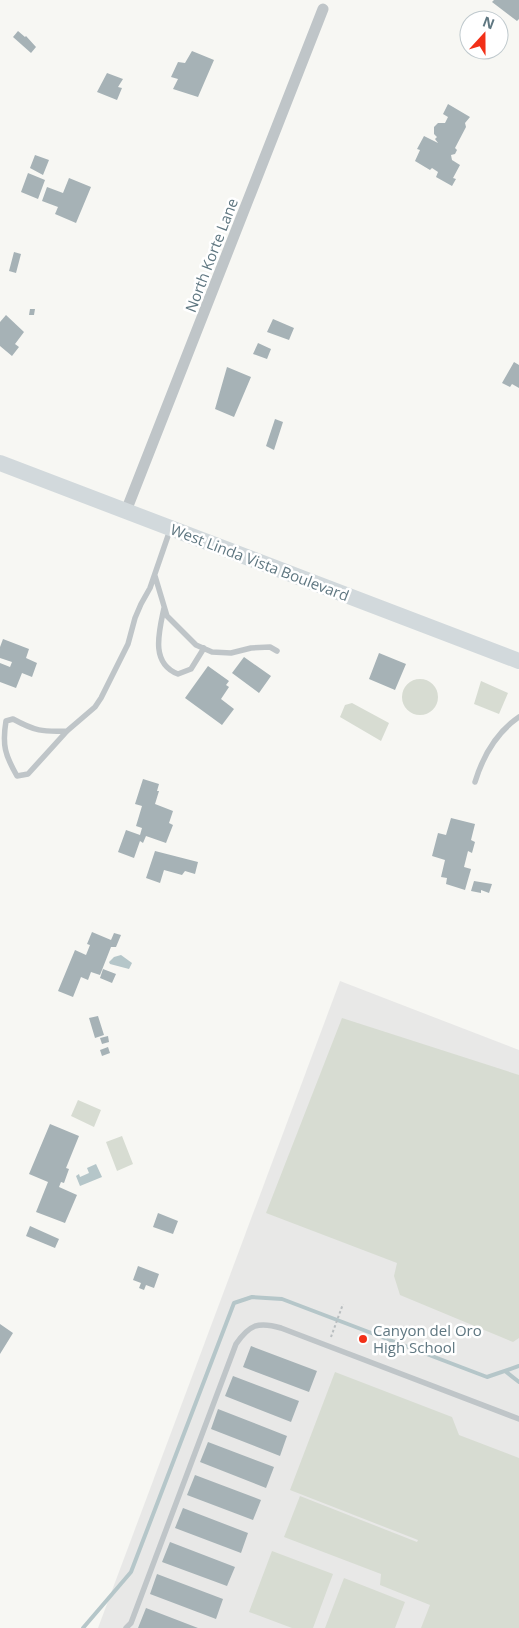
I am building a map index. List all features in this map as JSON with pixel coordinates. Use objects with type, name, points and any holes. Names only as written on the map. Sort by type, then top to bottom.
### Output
[{"type":"street","name":"North Korte Lane","points":[[126,511],[323,10]]},
{"type":"street","name":"West Linda Vista Boulevard","points":[[0,463],[519,661]]},
{"type":"lane","points":[[67,731],[44,732],[30,728],[13,719],[6,721],[3,739],[7,759],[17,776],[28,774],[67,731],[94,707],[101,698],[128,644],[141,604],[150,588],[171,528]]},
{"type":"lane","points":[[154,576],[167,616],[196,645],[212,652],[231,653],[250,648],[270,647],[278,651]]},
{"type":"lane","points":[[164,608],[160,627],[159,648],[161,661],[168,670],[178,674],[191,669],[204,648]]},
{"type":"lane","points":[[476,782],[480,766],[499,733],[519,717]]},
{"type":"lane","points":[[126,1628],[131,1622],[236,1344],[242,1335],[258,1324],[269,1324],[281,1328],[519,1419]]},
{"type":"path","points":[[331,1337],[343,1304]]},
{"type":"shaded area","points":[[420,679],[433,684],[438,697],[433,710],[420,715],[407,710],[402,697],[407,684]]},
{"type":"shaded area","points":[[481,681],[508,693],[499,714],[474,704]]},
{"type":"shaded area","points":[[352,703],[389,723],[381,741],[340,717],[345,705]]},
{"type":"shaded area","points":[[121,955],[132,963],[129,969],[110,964],[109,962],[114,957]]},
{"type":"shaded area","name":"Canyon del Oro High School","points":[[340,981],[519,1050],[519,1628],[98,1628]]},
{"type":"shaded area","points":[[342,1018],[519,1075],[519,1338],[513,1342],[400,1295],[394,1276],[397,1263],[266,1213]]},
{"type":"shaded area","points":[[78,1100],[101,1110],[94,1127],[71,1116]]},
{"type":"shaded area","points":[[122,1136],[133,1164],[117,1171],[106,1142]]},
{"type":"shaded area","points":[[96,1164],[102,1177],[80,1186],[76,1176],[79,1174],[80,1177],[89,1173],[87,1168]]},
{"type":"shaded area","points":[[335,1372],[452,1417],[459,1435],[519,1458],[519,1628],[421,1628],[430,1605],[380,1585],[381,1574],[284,1537],[300,1496],[417,1542],[418,1540],[290,1490]]},
{"type":"shaded area","points":[[272,1551],[333,1574],[313,1628],[292,1628],[249,1612]]},
{"type":"shaded area","points":[[344,1578],[405,1602],[395,1628],[325,1628]]},
{"type":"building","points":[[494,0],[519,0],[519,19],[517,21],[509,15],[509,10],[503,10],[492,2]]},
{"type":"building","points":[[18,31],[26,36],[36,47],[31,53],[13,37]]},
{"type":"building","points":[[192,51],[214,60],[198,97],[173,89],[178,79],[171,77],[178,62],[185,63]]},
{"type":"building","points":[[107,73],[123,79],[118,87],[122,88],[117,100],[97,92]]},
{"type":"building","points":[[448,104],[470,117],[465,123],[466,127],[455,148],[457,150],[455,154],[451,155],[452,160],[460,165],[453,178],[456,179],[452,186],[436,177],[438,172],[432,168],[430,170],[415,161],[420,150],[417,149],[424,136],[438,143],[435,139],[437,137],[434,134],[434,127],[438,123],[445,123],[448,117],[443,114]]},
{"type":"building","points":[[35,155],[49,160],[43,175],[30,168]]},
{"type":"building","points":[[28,173],[45,180],[38,199],[21,192]]},
{"type":"building","points":[[69,178],[91,187],[76,223],[55,214],[58,207],[42,201],[47,187],[63,193]]},
{"type":"building","points":[[14,252],[21,254],[16,273],[9,271]]},
{"type":"building","points":[[30,309],[35,309],[34,315],[29,315]]},
{"type":"building","points":[[6,315],[24,332],[15,344],[19,347],[12,356],[0,346],[0,322]]},
{"type":"building","points":[[273,319],[294,328],[289,340],[267,332]]},
{"type":"building","points":[[258,343],[271,349],[267,359],[253,354]]},
{"type":"building","points":[[514,362],[519,365],[519,388],[512,384],[510,387],[502,383]]},
{"type":"building","points":[[227,367],[251,377],[234,417],[215,409]]},
{"type":"building","points":[[275,419],[283,422],[274,450],[266,446]]},
{"type":"building","points":[[3,639],[29,649],[26,658],[37,663],[32,677],[22,673],[16,688],[0,682],[0,663],[10,667],[12,662],[0,658],[0,647]]},
{"type":"building","points":[[379,653],[406,664],[395,690],[369,679]]},
{"type":"building","points":[[244,657],[271,676],[259,693],[232,673]]},
{"type":"building","points":[[208,666],[229,681],[226,685],[229,687],[221,699],[234,709],[222,725],[185,698]]},
{"type":"building","points":[[143,779],[159,784],[155,804],[173,811],[169,823],[173,825],[166,843],[146,836],[143,843],[140,841],[134,858],[118,852],[126,830],[140,835],[142,828],[136,826],[142,806],[135,804]]},
{"type":"building","points":[[451,818],[475,824],[471,840],[475,842],[472,853],[468,851],[464,867],[471,869],[465,890],[446,884],[447,878],[441,877],[445,860],[432,856],[438,833],[446,835]]},
{"type":"building","points":[[155,851],[198,862],[195,874],[185,871],[182,875],[164,870],[160,883],[146,878]]},
{"type":"building","points":[[474,881],[492,884],[489,893],[481,890],[481,893],[471,891]]},
{"type":"building","points":[[92,932],[111,940],[114,933],[121,935],[116,947],[111,947],[100,975],[91,972],[88,980],[81,977],[73,997],[58,991],[75,950],[86,955],[90,945],[87,944]]},
{"type":"building","points":[[103,969],[116,974],[112,983],[100,978]]},
{"type":"building","points":[[98,1016],[104,1035],[95,1038],[89,1018]]},
{"type":"building","points":[[108,1036],[109,1042],[102,1044],[100,1038]]},
{"type":"building","points":[[108,1047],[110,1053],[102,1056],[100,1050]]},
{"type":"building","points":[[50,1124],[79,1136],[66,1168],[69,1169],[64,1183],[61,1182],[59,1187],[77,1195],[65,1223],[36,1212],[48,1182],[29,1174]]},
{"type":"building","points":[[158,1213],[178,1221],[173,1234],[153,1227]]},
{"type":"building","points":[[30,1226],[59,1239],[55,1248],[26,1236]]},
{"type":"building","points":[[138,1266],[159,1274],[154,1288],[146,1285],[144,1290],[139,1288],[141,1283],[133,1280]]},
{"type":"building","points":[[0,1324],[13,1333],[0,1354]]},
{"type":"building","points":[[251,1346],[317,1371],[309,1392],[243,1367]]},
{"type":"building","points":[[233,1376],[299,1401],[291,1422],[225,1396]]},
{"type":"building","points":[[218,1409],[287,1436],[280,1456],[211,1429]]},
{"type":"building","points":[[208,1442],[274,1467],[266,1488],[200,1462]]},
{"type":"building","points":[[195,1475],[261,1500],[253,1520],[187,1495]]},
{"type":"building","points":[[183,1508],[248,1533],[241,1553],[175,1528]]},
{"type":"building","points":[[170,1542],[235,1567],[227,1586],[162,1562]]},
{"type":"building","points":[[157,1574],[223,1599],[216,1619],[150,1594]]},
{"type":"building","points":[[146,1608],[198,1628],[138,1628]]},
{"type":"waterway","points":[[83,1628],[131,1572],[234,1303],[252,1297],[282,1299],[487,1377],[519,1366]]},
{"type":"waterway","points":[[505,1371],[519,1382]]},
{"type":"place","name":"Canyon del Oro High School","points":[[363,1339]]}]
